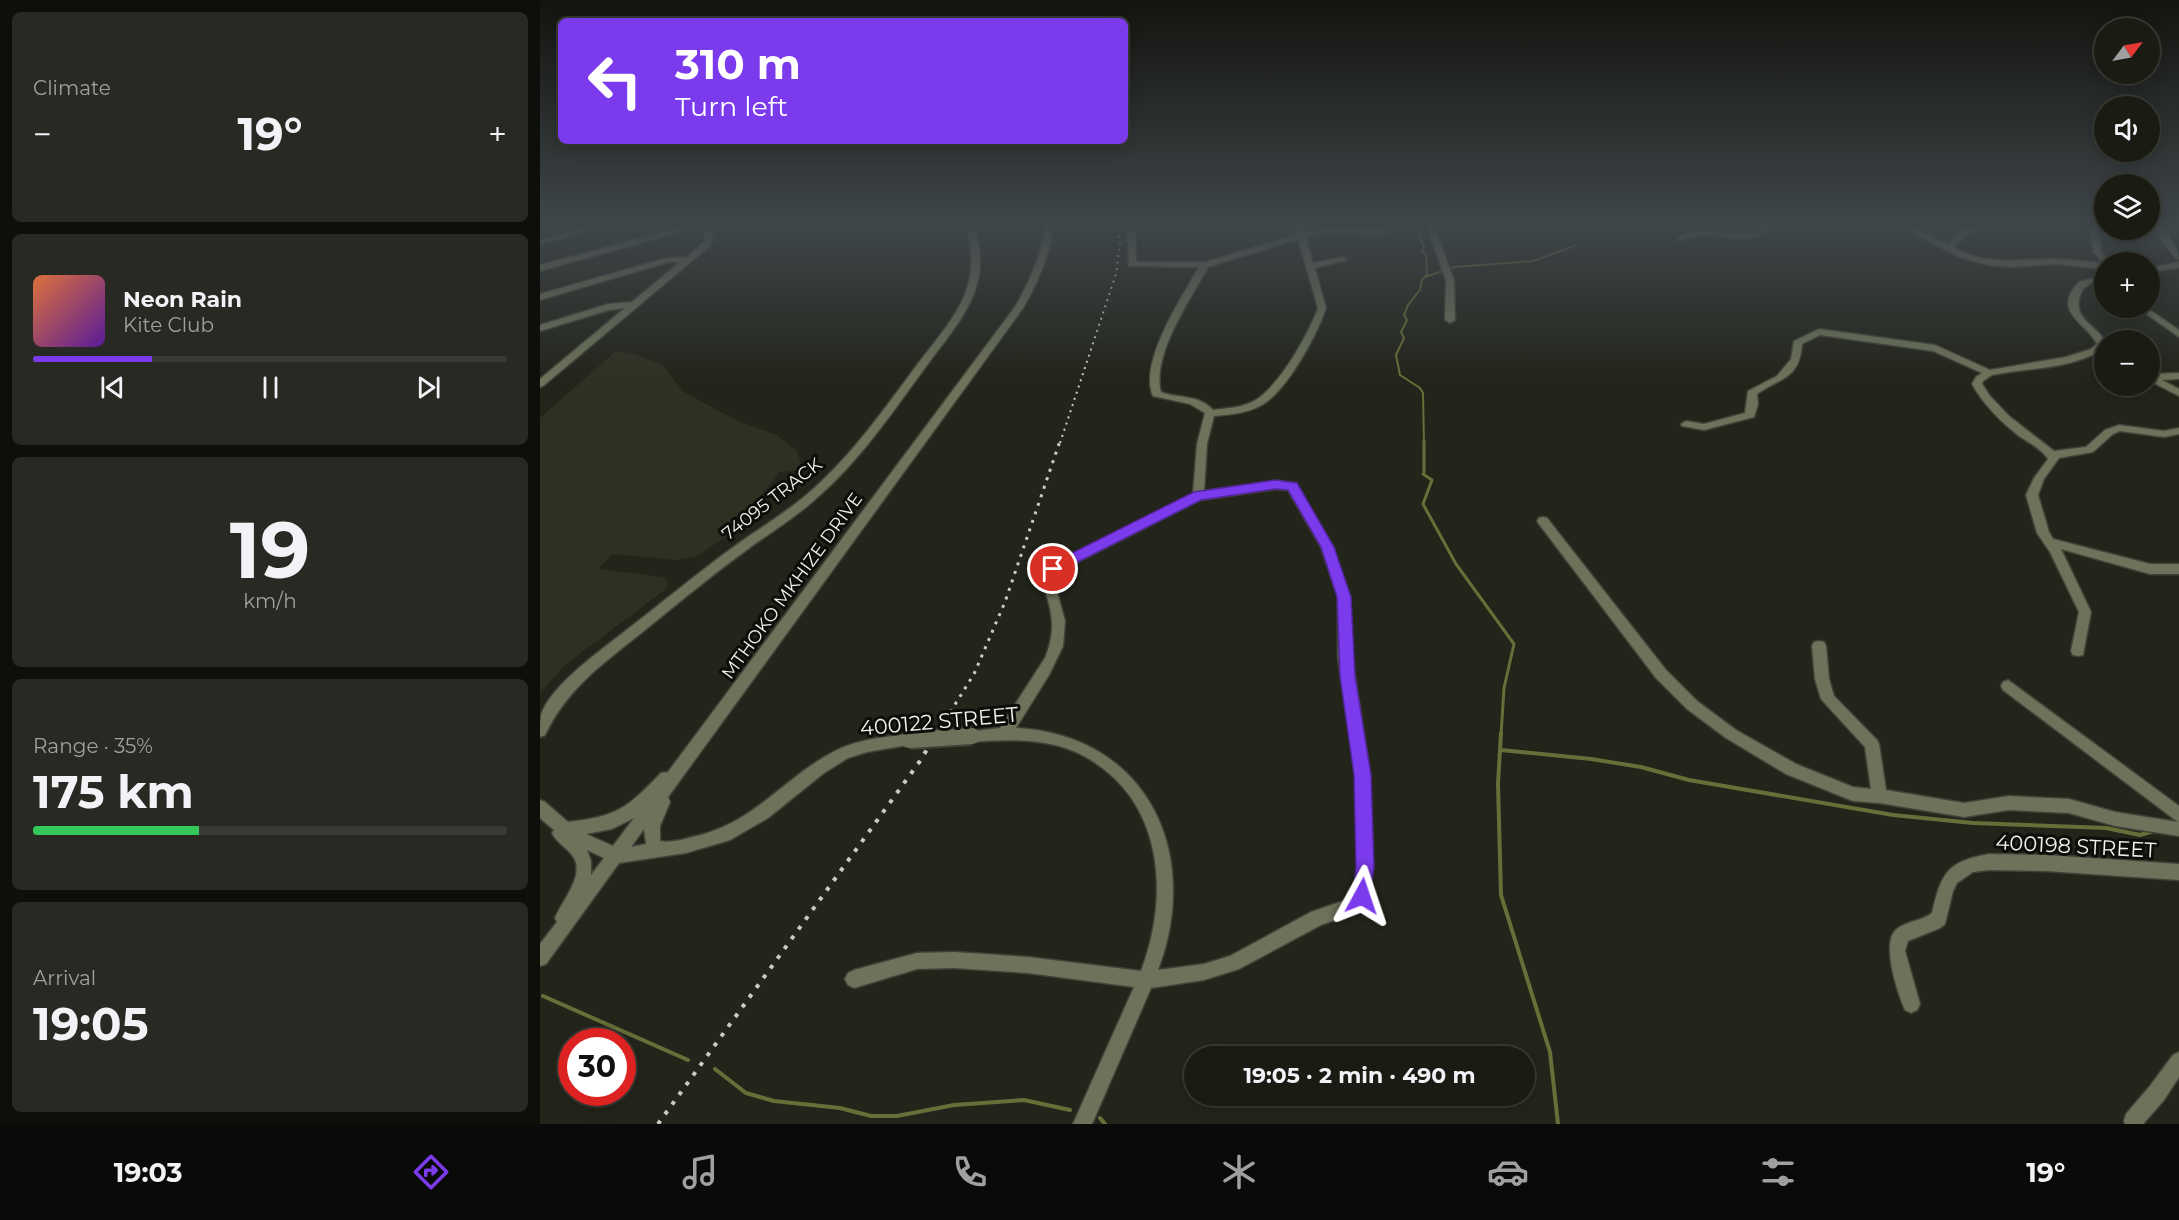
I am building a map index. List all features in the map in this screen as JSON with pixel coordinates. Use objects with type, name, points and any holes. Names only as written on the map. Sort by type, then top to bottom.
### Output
[{"type":"street","points":[[540,297],[615,275]]},
{"type":"street","points":[[540,384],[669,275]]},
{"type":"street","name":"74095 TRACK","points":[[540,730],[556,703],[595,662],[695,582],[814,494],[868,437],[949,330],[971,293],[976,275]]},
{"type":"street","name":"MTHOKO MKHIZE DRIVE","points":[[543,954],[1019,308],[1036,275]]},
{"type":"street","points":[[1199,275],[1164,343],[1154,387],[1162,396],[1197,402],[1210,412]]},
{"type":"street","points":[[1210,412],[1234,411],[1252,406],[1272,394],[1285,377],[1322,308],[1313,275]]},
{"type":"street","points":[[1448,275],[1450,320]]},
{"type":"street","points":[[2094,281],[2078,285],[2072,304],[2076,317],[2094,334]]},
{"type":"street","points":[[540,328],[608,307],[633,306]]},
{"type":"street","points":[[2156,318],[2179,334]]},
{"type":"street","points":[[1686,424],[1704,427],[1750,415],[1753,404],[1752,393],[1780,378],[1796,360],[1797,343],[1819,332],[1935,348],[1989,374]]},
{"type":"street","points":[[2078,651],[2085,612],[2043,533],[2032,495],[2039,478],[2054,462],[2053,455],[2009,421],[1981,392],[1977,384],[1978,379],[1989,374],[2094,352]]},
{"type":"street","points":[[2160,376],[2179,376]]},
{"type":"street","points":[[2160,382],[2179,393]]},
{"type":"street","points":[[1198,496],[1202,444],[1210,412]]},
{"type":"street","points":[[2053,455],[2089,450],[2109,432],[2119,428],[2164,434],[2179,431]]},
{"type":"street","points":[[854,979],[917,961],[954,960],[1028,965],[1146,980],[1204,972],[1233,963],[1317,918],[1351,906],[1362,896],[1365,888],[1363,775],[1347,676],[1344,597],[1327,547],[1292,486],[1275,484],[1198,496],[1053,569],[1048,581],[1059,620],[1059,635],[1055,652],[1005,733]]},
{"type":"street","points":[[1543,521],[1661,674],[1692,705],[1731,734],[1791,769],[1853,794],[1964,810],[2009,803],[2069,806],[2136,824],[2161,824],[2179,829]]},
{"type":"street","points":[[2049,542],[2150,569],[2179,569]]},
{"type":"street","points":[[1819,646],[1822,679],[1828,699],[1872,744],[1879,796]]},
{"type":"street","points":[[2008,686],[2179,815]]},
{"type":"street","name":"400122 STREET","points":[[617,855],[696,845],[729,834],[754,820],[813,771],[845,752],[872,745],[1005,733],[1056,739],[1086,750],[1102,759],[1121,774],[1146,805],[1162,847],[1167,900],[1162,930],[1146,980],[1082,1124]]},
{"type":"street","points":[[565,830],[601,826],[624,818],[642,803],[700,742]]},
{"type":"street","points":[[657,850],[652,844],[651,832],[673,779]]},
{"type":"street","points":[[545,813],[565,830],[617,855]]},
{"type":"street","points":[[543,954],[578,889],[585,868],[579,851],[545,813]]},
{"type":"street","name":"400198 STREET","points":[[1911,1004],[1897,951],[1898,941],[1902,935],[1924,927],[1939,918],[1945,890],[1951,878],[1970,865],[1989,862],[2046,863],[2179,872]]},
{"type":"street","points":[[2133,1121],[2157,1093],[2179,1060]]},
{"type":"shaded area","points":[[616,351],[631,353],[662,364],[684,392],[738,421],[777,435],[797,451],[801,463],[798,470],[780,472],[752,507],[744,525],[697,556],[677,560],[612,554],[598,569],[663,577],[668,581],[666,589],[566,664],[540,693],[540,418]]},
{"type":"waterway","points":[[1420,290],[1422,280],[1426,275]]},
{"type":"waterway","points":[[1425,277],[1429,275]]},
{"type":"waterway","points":[[1419,291],[1408,305],[1404,315],[1407,320],[1401,332],[1404,338],[1396,355],[1400,375],[1420,388],[1423,393],[1424,443]]},
{"type":"waterway","points":[[1424,443],[1424,472]]},
{"type":"waterway","points":[[1423,474],[1432,480],[1423,504],[1456,564],[1514,644],[1504,688],[1501,735]]},
{"type":"waterway","points":[[1501,733],[1498,784],[1501,895],[1550,1052],[1558,1124]]},
{"type":"waterway","points":[[1501,750],[1591,759],[1641,767],[1689,780],[1893,815],[1973,823],[2106,828],[2140,835],[2154,831]]},
{"type":"waterway","points":[[543,996],[688,1060]]},
{"type":"waterway","points":[[715,1069],[746,1093],[774,1101],[840,1108],[871,1116],[897,1116],[954,1105],[1024,1100],[1070,1110]]},
{"type":"waterway","points":[[1100,1118],[1105,1124]]},
{"type":"railway","points":[[1060,443],[1116,275]]},
{"type":"railway","points":[[936,735],[974,674],[1005,602],[1060,441]]},
{"type":"railway","points":[[658,1124],[920,761],[937,733]]},
{"type":"route","points":[[1053,569],[1198,496],[1275,484],[1292,486],[1296,490],[1327,547],[1344,597],[1347,676],[1363,775],[1365,888],[1362,896]]}]
